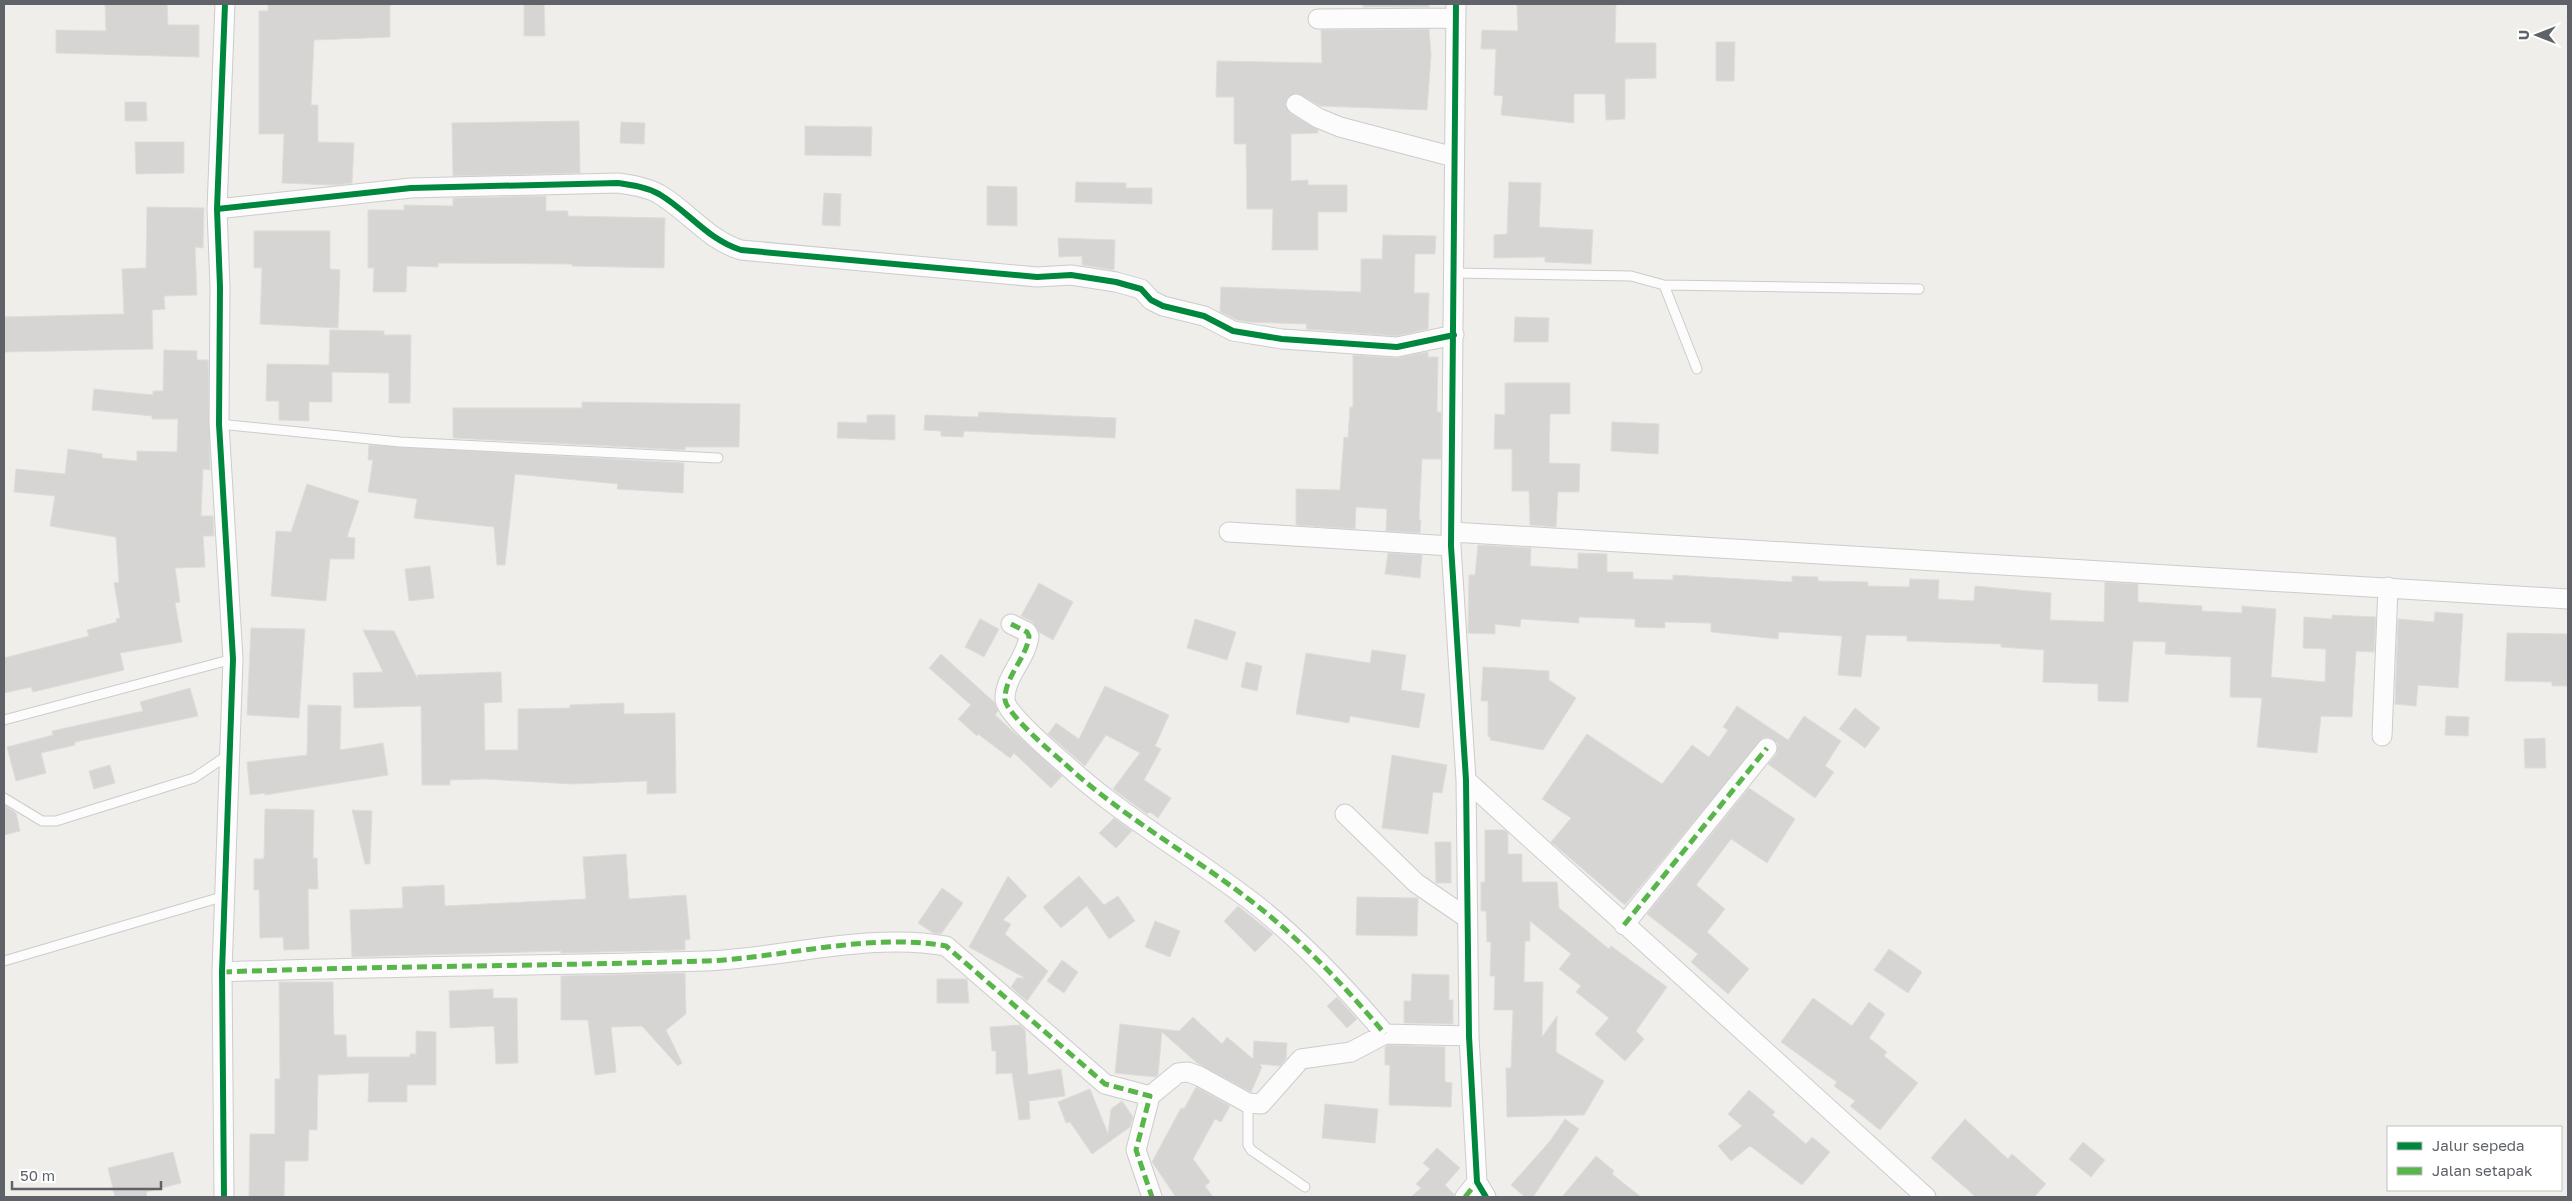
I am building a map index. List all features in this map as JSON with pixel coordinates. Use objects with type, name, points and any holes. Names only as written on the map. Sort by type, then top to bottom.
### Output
[{"type":"street","points":[[224,4],[217,209],[220,287],[219,424],[233,659],[228,755],[226,896],[222,972],[224,1197]]},
{"type":"street","points":[[1318,19],[1456,11],[1451,539],[1466,780],[1469,1036],[1482,1190],[1465,1197]]},
{"type":"street","points":[[1296,104],[1318,118],[1340,127],[1454,157]]},
{"type":"street","points":[[217,209],[411,188],[618,183],[643,188],[658,194],[726,246],[741,250],[1036,277],[1071,275],[1116,282],[1141,289],[1151,300],[1163,306],[1204,316],[1233,331],[1282,339],[1397,347],[1454,335]]},
{"type":"street","points":[[1229,532],[1451,539],[2388,587],[2568,599]]},
{"type":"street","points":[[2382,736],[2388,587]]},
{"type":"street","points":[[1012,624],[1027,632],[1029,636],[1011,679],[1005,699],[1008,707],[1020,721],[1080,778],[1260,908],[1337,978],[1385,1034]]},
{"type":"street","points":[[1624,925],[1767,748]]},
{"type":"street","points":[[1466,780],[1926,1197]]},
{"type":"street","points":[[1344,814],[1416,883],[1468,918]]},
{"type":"street","points":[[222,972],[380,966],[708,961],[886,943],[923,942],[946,946],[1105,1084],[1150,1096]]},
{"type":"street","points":[[1152,1197],[1136,1150],[1150,1096],[1178,1073],[1188,1072],[1199,1076],[1248,1103],[1261,1104],[1301,1059],[1351,1052],[1385,1034],[1469,1036]]},
{"type":"lane","points":[[1454,274],[1630,276],[1664,285],[1919,289]]},
{"type":"lane","points":[[1664,285],[1697,369]]},
{"type":"lane","points":[[219,424],[400,442],[718,458]]},
{"type":"lane","points":[[4,720],[233,659]]},
{"type":"lane","points":[[4,798],[42,821],[56,821],[194,778],[228,755]]},
{"type":"lane","points":[[4,961],[226,896]]},
{"type":"lane","points":[[1248,1103],[1248,1145],[1251,1150],[1305,1187]]},
{"type":"building","points":[[105,4],[167,4],[168,25],[199,25],[199,57],[56,53],[56,30],[106,31]]},
{"type":"building","points":[[268,4],[390,4],[390,37],[314,40],[311,105],[318,105],[318,142],[354,143],[352,183],[334,185],[282,183],[284,134],[259,134],[259,11],[268,11]]},
{"type":"building","points":[[524,4],[544,4],[545,36],[524,36]]},
{"type":"building","points":[[1363,4],[1429,4],[1429,7],[1363,7]]},
{"type":"building","points":[[1517,4],[1616,4],[1615,43],[1656,43],[1656,78],[1625,79],[1625,119],[1606,120],[1605,94],[1574,94],[1574,123],[1501,115],[1503,96],[1494,95],[1496,49],[1481,49],[1482,30],[1518,31]]},
{"type":"building","points":[[1429,29],[1431,55],[1427,110],[1320,106],[1297,93],[1287,98],[1285,104],[1290,113],[1318,130],[1318,133],[1291,134],[1291,181],[1308,180],[1308,185],[1347,185],[1347,212],[1318,212],[1318,250],[1272,250],[1273,209],[1247,209],[1246,144],[1234,144],[1234,97],[1216,97],[1217,61],[1322,63],[1321,30]]},
{"type":"building","points":[[1716,42],[1735,42],[1734,81],[1716,81]]},
{"type":"building","points":[[125,102],[146,102],[147,121],[125,121]]},
{"type":"building","points":[[579,121],[580,173],[453,176],[452,123]]},
{"type":"building","points":[[621,122],[645,123],[644,144],[620,143]]},
{"type":"building","points":[[805,126],[872,127],[871,156],[805,155]]},
{"type":"building","points":[[135,142],[184,142],[184,173],[136,174]]},
{"type":"building","points":[[1076,182],[1126,183],[1126,188],[1152,188],[1152,204],[1075,202]]},
{"type":"building","points":[[1509,182],[1541,183],[1539,227],[1593,230],[1591,264],[1545,262],[1545,257],[1494,258],[1494,235],[1507,234]]},
{"type":"building","points":[[987,186],[1017,187],[1017,226],[987,225]]},
{"type":"building","points":[[824,193],[841,194],[840,226],[822,225]]},
{"type":"building","points":[[546,196],[546,211],[568,211],[568,216],[665,218],[664,268],[572,266],[572,264],[438,263],[438,267],[407,266],[406,292],[373,292],[374,268],[368,268],[368,210],[404,210],[404,205],[453,206],[453,198]]},
{"type":"building","points":[[147,207],[204,208],[203,248],[195,247],[197,295],[164,296],[165,309],[152,310],[153,349],[4,352],[4,317],[124,314],[122,269],[146,268]]},
{"type":"building","points":[[254,231],[330,231],[330,269],[340,270],[338,328],[260,324],[262,268],[254,268]]},
{"type":"building","points":[[1383,235],[1436,236],[1435,254],[1415,254],[1414,293],[1429,293],[1428,329],[1396,336],[1306,329],[1307,324],[1248,322],[1237,320],[1220,312],[1221,287],[1361,292],[1361,259],[1382,259]]},
{"type":"building","points":[[1058,238],[1115,240],[1114,270],[1082,265],[1082,256],[1059,257]]},
{"type":"building","points":[[1515,317],[1549,318],[1548,342],[1514,342]]},
{"type":"building","points":[[330,330],[384,331],[384,335],[411,335],[410,403],[389,403],[389,373],[332,372],[332,402],[309,402],[309,421],[279,420],[279,401],[266,401],[267,364],[329,365]]},
{"type":"building","points":[[164,350],[197,351],[197,360],[208,360],[210,470],[203,469],[201,516],[213,516],[214,536],[203,536],[205,567],[175,568],[180,602],[175,603],[182,642],[120,653],[124,670],[33,692],[31,687],[4,693],[4,658],[89,636],[87,630],[117,622],[116,619],[120,618],[114,583],[119,582],[116,537],[50,526],[55,496],[14,492],[16,469],[65,474],[68,449],[102,454],[102,458],[137,461],[137,451],[177,452],[178,419],[152,419],[152,416],[92,410],[94,389],[153,395],[153,391],[163,391]]},
{"type":"building","points":[[1428,352],[1428,357],[1438,357],[1437,412],[1441,412],[1441,459],[1422,459],[1420,533],[1386,531],[1387,509],[1356,507],[1355,529],[1296,525],[1296,489],[1340,490],[1344,437],[1348,438],[1350,407],[1353,407],[1353,355],[1396,358]]},
{"type":"building","points":[[1505,383],[1570,383],[1570,414],[1550,414],[1549,463],[1580,464],[1579,492],[1558,492],[1556,527],[1530,525],[1529,491],[1512,491],[1512,449],[1494,449],[1495,414],[1505,415]]},
{"type":"building","points":[[582,402],[740,404],[739,447],[685,447],[685,450],[453,438],[453,408],[582,408]]},
{"type":"building","points":[[979,412],[1116,418],[1115,438],[964,431],[963,437],[941,436],[941,431],[924,430],[925,415],[978,417]]},
{"type":"building","points":[[867,415],[895,415],[895,440],[837,438],[838,422],[867,423]]},
{"type":"building","points":[[1612,422],[1659,424],[1658,454],[1611,451]]},
{"type":"building","points":[[369,445],[684,463],[683,493],[617,489],[618,484],[515,474],[505,565],[497,565],[494,527],[414,518],[417,499],[368,492],[373,460],[368,460]]},
{"type":"building","points":[[307,484],[359,501],[347,537],[355,538],[354,559],[330,559],[326,601],[271,596],[276,531],[291,532]]},
{"type":"building","points":[[1478,545],[1531,548],[1530,566],[1578,569],[1578,553],[1607,554],[1607,572],[1633,572],[1633,579],[1673,580],[1673,575],[1792,582],[1792,576],[1818,577],[1818,581],[1868,582],[1868,586],[1909,587],[1910,579],[1939,580],[1938,599],[1974,601],[1975,586],[2051,593],[2050,620],[2104,622],[2105,582],[2138,584],[2138,602],[2202,606],[2202,611],[2242,613],[2242,606],[2276,609],[2271,677],[2325,682],[2326,649],[2303,648],[2304,617],[2332,619],[2332,615],[2376,617],[2374,652],[2356,651],[2352,717],[2321,716],[2317,753],[2257,747],[2262,698],[2230,697],[2231,657],[2165,654],[2166,642],[2133,641],[2128,702],[2098,701],[2098,684],[2043,682],[2044,650],[2001,647],[2001,644],[1907,641],[1907,636],[1866,635],[1861,677],[1838,675],[1842,636],[1779,632],[1778,639],[1711,632],[1711,623],[1665,622],[1665,628],[1635,627],[1635,619],[1579,617],[1579,623],[1521,619],[1520,627],[1495,624],[1495,634],[1468,633],[1469,575],[1475,575]]},
{"type":"building","points":[[1388,553],[1422,555],[1420,578],[1385,574]]},
{"type":"building","points":[[430,566],[434,598],[409,601],[405,569]]},
{"type":"building","points":[[1039,583],[1073,602],[1053,640],[1039,632],[1033,622],[1021,616]]},
{"type":"building","points":[[2435,612],[2463,614],[2458,688],[2418,685],[2416,706],[2395,704],[2398,619],[2434,622]]},
{"type":"building","points":[[980,619],[999,629],[984,657],[965,647]]},
{"type":"building","points":[[1195,619],[1236,632],[1227,660],[1187,648]]},
{"type":"building","points":[[251,628],[305,629],[299,718],[247,715]]},
{"type":"building","points":[[363,630],[394,631],[418,680],[417,675],[501,672],[502,702],[484,703],[485,750],[518,750],[518,709],[570,708],[570,705],[624,703],[624,714],[675,713],[676,793],[647,794],[647,781],[571,784],[485,779],[450,780],[450,785],[422,785],[421,706],[354,708],[353,673],[383,672]]},
{"type":"building","points":[[2507,633],[2568,634],[2568,686],[2552,686],[2552,682],[2505,681]]},
{"type":"building","points":[[1372,650],[1406,655],[1401,690],[1425,694],[1419,728],[1350,716],[1349,723],[1296,714],[1306,653],[1370,663]]},
{"type":"building","points":[[941,654],[994,702],[998,711],[995,715],[1062,776],[1051,788],[1014,753],[1010,758],[978,734],[977,736],[958,719],[971,705],[929,668]]},
{"type":"building","points":[[1246,662],[1262,666],[1257,691],[1241,687]]},
{"type":"building","points":[[1483,667],[1549,671],[1549,680],[1576,698],[1543,750],[1490,740],[1491,737],[1488,737],[1488,701],[1481,701]]},
{"type":"building","points":[[1105,686],[1169,715],[1155,746],[1161,749],[1144,780],[1171,798],[1158,818],[1150,812],[1147,814],[1113,789],[1140,753],[1106,735],[1085,766],[1048,734],[1056,723],[1079,739]]},
{"type":"building","points":[[190,688],[198,716],[75,742],[75,745],[41,753],[46,773],[16,781],[7,747],[53,735],[52,731],[143,711],[140,702]]},
{"type":"building","points":[[308,705],[341,706],[340,750],[383,743],[388,775],[265,795],[265,793],[250,795],[247,762],[307,755]]},
{"type":"building","points":[[1737,706],[1788,740],[1804,716],[1841,741],[1825,766],[1834,772],[1815,798],[1768,764],[1776,755],[1778,744],[1769,737],[1763,738],[1625,905],[1551,842],[1571,818],[1542,799],[1587,734],[1662,784],[1692,745],[1709,757],[1728,730],[1723,727]]},
{"type":"building","points":[[1855,708],[1880,728],[1865,748],[1839,729]]},
{"type":"building","points":[[2446,716],[2469,717],[2468,736],[2445,735]]},
{"type":"building","points":[[2545,738],[2546,768],[2525,768],[2524,739]]},
{"type":"building","points":[[1392,755],[1447,765],[1442,793],[1433,792],[1428,834],[1382,828]]},
{"type":"building","points":[[110,765],[115,783],[94,789],[89,771]]},
{"type":"building","points":[[1749,788],[1795,819],[1767,863],[1731,839],[1696,885],[1725,909],[1707,932],[1749,969],[1728,994],[1691,962],[1698,954],[1647,914]]},
{"type":"building","points":[[4,805],[16,813],[20,831],[4,835]]},
{"type":"building","points":[[265,809],[314,810],[313,858],[317,858],[318,889],[308,889],[309,949],[284,950],[283,937],[260,938],[259,890],[254,890],[254,859],[264,859]]},
{"type":"building","points":[[352,810],[372,811],[370,864],[365,864]]},
{"type":"building","points":[[1114,818],[1132,831],[1116,848],[1099,833]]},
{"type":"building","points":[[1485,830],[1504,830],[1508,833],[1508,854],[1522,854],[1522,882],[1557,882],[1559,908],[1609,949],[1611,946],[1667,987],[1636,1031],[1644,1039],[1625,1061],[1595,1034],[1609,1018],[1576,992],[1581,986],[1559,969],[1571,954],[1530,921],[1530,941],[1525,941],[1524,982],[1543,982],[1542,1037],[1557,1016],[1556,1052],[1604,1081],[1584,1115],[1507,1117],[1506,1068],[1511,1068],[1513,1010],[1494,1010],[1495,976],[1490,976],[1491,942],[1487,942],[1486,911],[1481,911],[1481,882],[1485,882]]},
{"type":"building","points":[[1435,842],[1451,842],[1451,883],[1436,883]]},
{"type":"building","points":[[626,854],[629,899],[686,895],[690,939],[685,940],[685,950],[561,953],[561,951],[352,957],[350,910],[403,908],[402,887],[444,885],[445,906],[586,899],[583,857]]},
{"type":"building","points":[[1008,876],[1027,896],[1003,920],[1011,924],[1005,934],[1048,971],[1027,1001],[1011,987],[1017,978],[1025,978],[969,947]]},
{"type":"building","points":[[1079,876],[1104,905],[1118,896],[1135,921],[1109,939],[1087,906],[1061,928],[1043,907]]},
{"type":"building","points":[[942,888],[963,903],[941,934],[933,933],[918,923]]},
{"type":"building","points":[[1357,897],[1418,898],[1417,936],[1356,935]]},
{"type":"building","points":[[1238,906],[1273,934],[1255,952],[1224,921]]},
{"type":"building","points":[[1155,921],[1180,931],[1170,957],[1145,947]]},
{"type":"building","points":[[1889,949],[1922,972],[1908,993],[1874,970]]},
{"type":"building","points":[[1062,960],[1078,972],[1064,993],[1047,981]]},
{"type":"building","points":[[685,973],[686,1014],[666,1030],[682,1063],[678,1066],[642,1026],[611,1027],[616,1072],[595,1075],[588,1020],[561,1020],[561,976]]},
{"type":"building","points":[[1412,974],[1449,975],[1449,1000],[1453,1000],[1453,1024],[1404,1023],[1404,1001],[1411,1001]]},
{"type":"building","points":[[937,979],[967,979],[969,1003],[937,1003]]},
{"type":"building","points":[[279,982],[333,982],[334,1035],[346,1035],[347,1057],[410,1057],[410,1054],[416,1054],[416,1031],[436,1032],[436,1085],[407,1085],[407,1102],[368,1102],[369,1073],[318,1075],[317,1130],[309,1130],[308,1161],[285,1161],[284,1197],[249,1197],[250,1134],[275,1134],[275,1079],[280,1079]]},
{"type":"building","points":[[493,989],[493,998],[517,998],[518,1063],[496,1064],[494,1026],[450,1028],[449,991]]},
{"type":"building","points":[[1337,997],[1357,1019],[1347,1028],[1327,1006]]},
{"type":"building","points":[[1813,998],[1852,1026],[1869,1002],[1885,1014],[1869,1038],[1887,1052],[1884,1056],[1918,1083],[1880,1130],[1850,1106],[1855,1101],[1834,1086],[1837,1082],[1781,1042]]},
{"type":"building","points":[[1193,1017],[1222,1044],[1227,1037],[1253,1059],[1254,1041],[1287,1043],[1286,1059],[1280,1066],[1259,1064],[1262,1067],[1251,1092],[1197,1063],[1162,1032],[1158,1075],[1155,1077],[1115,1073],[1120,1024],[1179,1031]]},
{"type":"building","points":[[1020,1025],[1025,1030],[1028,1075],[1061,1069],[1065,1096],[1029,1101],[1030,1119],[1019,1120],[1012,1073],[996,1074],[996,1051],[992,1051],[990,1027]]},
{"type":"building","points":[[1388,1045],[1445,1047],[1445,1082],[1452,1083],[1451,1107],[1389,1105],[1390,1065],[1385,1065],[1385,1047]]},
{"type":"building","points":[[1196,1087],[1230,1106],[1221,1122],[1215,1119],[1193,1159],[1210,1182],[1205,1186],[1213,1197],[1176,1197],[1152,1162],[1181,1108],[1184,1109]]},
{"type":"building","points":[[1090,1089],[1108,1134],[1111,1109],[1122,1101],[1133,1117],[1130,1127],[1092,1154],[1070,1122],[1066,1123],[1058,1102]]},
{"type":"building","points":[[1749,1090],[1775,1112],[1772,1115],[1806,1144],[1812,1137],[1830,1152],[1802,1185],[1750,1146],[1731,1161],[1718,1146],[1742,1126],[1728,1114]]},
{"type":"building","points":[[1325,1104],[1378,1109],[1375,1143],[1322,1138]]},
{"type":"building","points":[[1565,1119],[1579,1129],[1533,1197],[1525,1197],[1511,1185],[1550,1141]]},
{"type":"building","points":[[1965,1119],[2008,1159],[2012,1154],[2046,1184],[2034,1197],[1976,1197],[1931,1158]]},
{"type":"building","points":[[2083,1142],[2105,1160],[2091,1177],[2069,1159]]},
{"type":"building","points":[[1437,1148],[1460,1168],[1445,1185],[1454,1194],[1454,1197],[1411,1197],[1421,1188],[1416,1184],[1430,1169],[1423,1163]]},
{"type":"building","points":[[173,1152],[181,1183],[146,1192],[147,1197],[115,1197],[108,1168]]},
{"type":"building","points":[[1596,1156],[1614,1171],[1612,1174],[1641,1197],[1562,1197]]},
{"type":"marked path","points":[[1011,624],[1027,632],[1029,636],[1024,652],[1008,683],[1005,700],[1021,723],[1050,751],[1111,802],[1236,889],[1277,922],[1325,968],[1385,1034]]},
{"type":"marked path","points":[[1624,925],[1767,748]]},
{"type":"marked path","points":[[222,972],[706,961],[887,942],[946,946],[1105,1084],[1150,1096],[1136,1150],[1152,1197]]},
{"type":"marked path","points":[[1465,1197],[1477,1182]]},
{"type":"cycle path","points":[[224,1197],[222,972],[233,659],[219,424],[220,287],[217,209],[225,4]]},
{"type":"cycle path","points":[[1456,4],[1451,546],[1466,780],[1469,1036],[1477,1182],[1486,1197]]},
{"type":"cycle path","points":[[217,209],[411,188],[618,183],[644,188],[659,194],[718,239],[741,250],[1037,277],[1071,275],[1116,282],[1141,289],[1151,300],[1163,306],[1204,316],[1233,331],[1282,339],[1397,347],[1454,335]]}]
